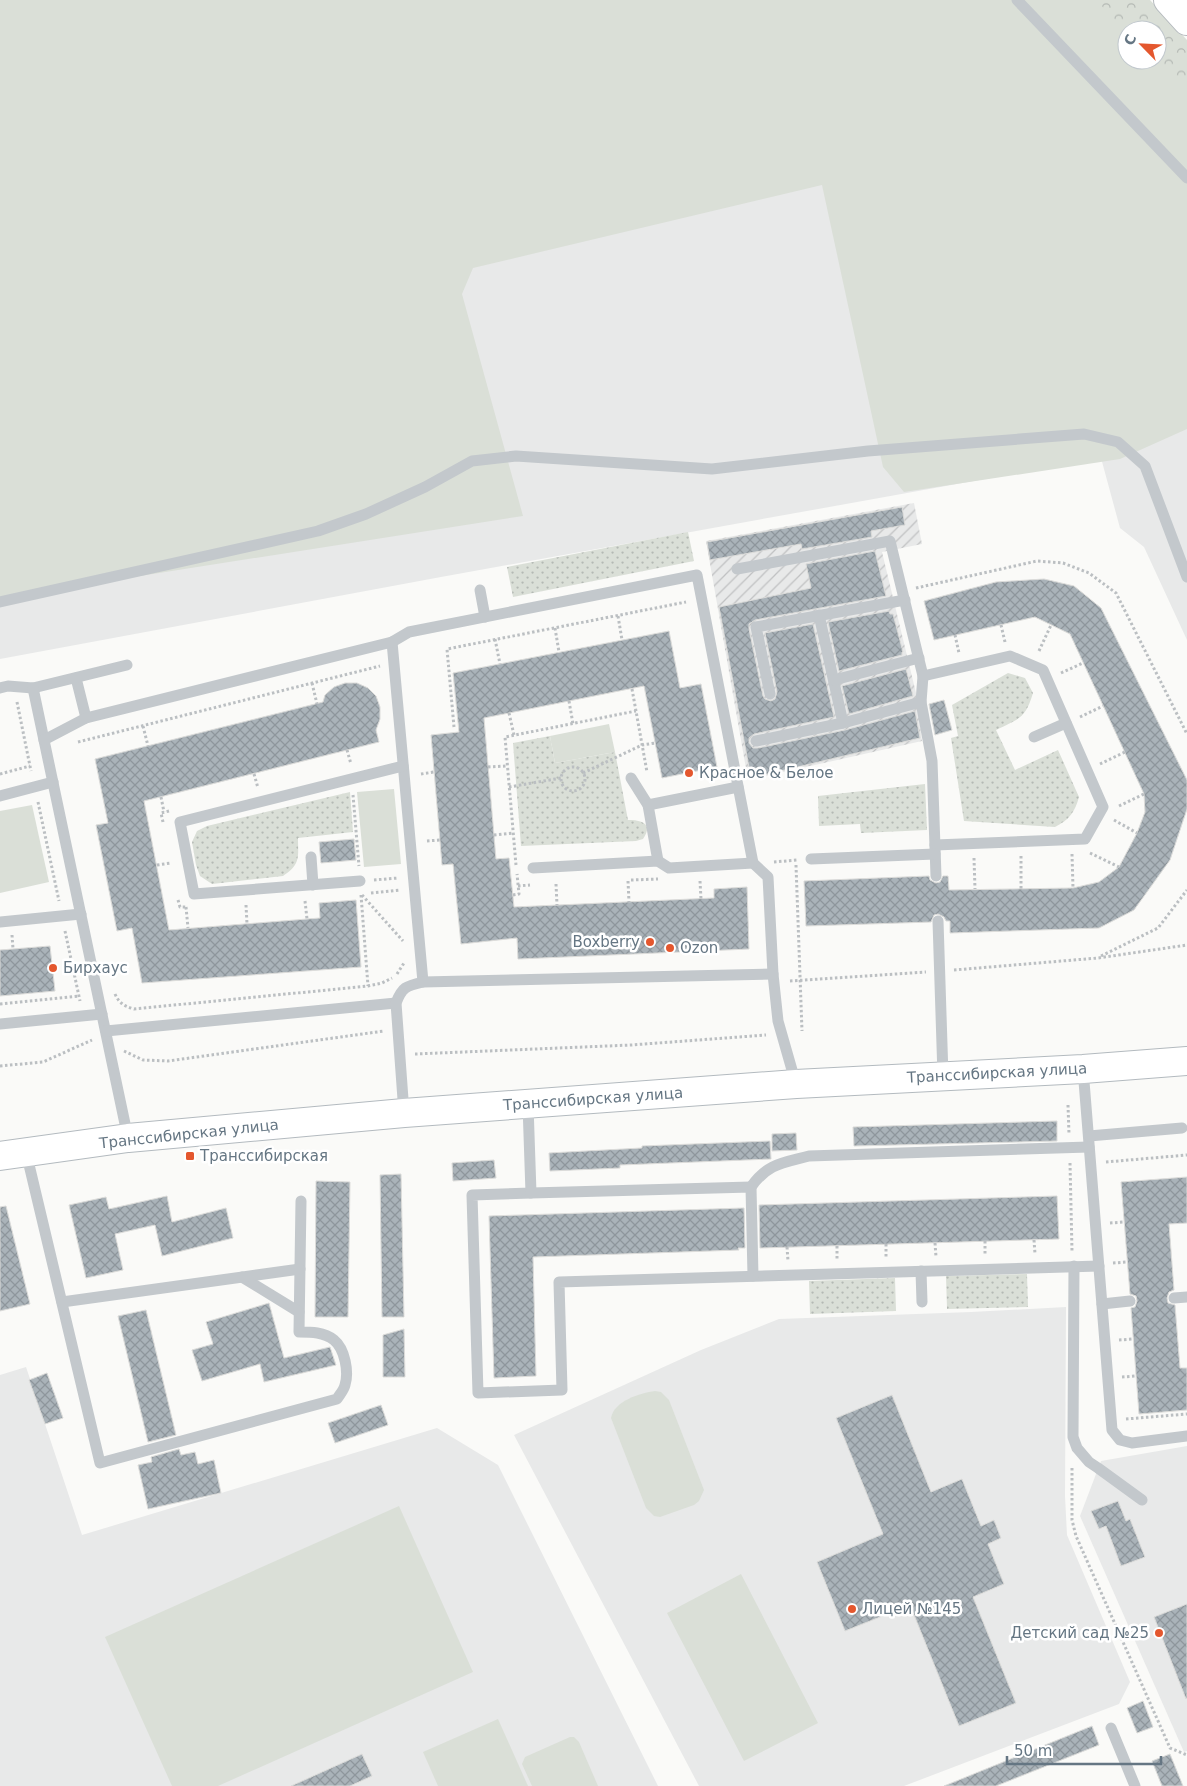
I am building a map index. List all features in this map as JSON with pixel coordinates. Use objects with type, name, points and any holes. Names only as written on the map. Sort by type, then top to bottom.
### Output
[{"type":"main road","points":[[1168,0],[1187,21]]},
{"type":"main road","name":"Транссибирская улица","points":[[13,1154],[128,1138],[404,1113],[796,1084],[1187,1061]]},
{"type":"lane","points":[[1017,0],[1187,178]]},
{"type":"lane","points":[[0,602],[318,531],[366,514],[426,487],[472,461],[516,456],[712,469],[868,451],[1084,434],[1118,442],[1145,466],[1187,577]]},
{"type":"lane","points":[[737,569],[890,540],[907,595],[923,676],[921,702],[932,761],[936,876]]},
{"type":"lane","points":[[44,740],[86,718],[392,642],[409,632],[697,575],[753,863],[768,877],[773,978],[778,1022],[796,1084]]},
{"type":"lane","points":[[480,590],[485,617]]},
{"type":"lane","points":[[770,694],[756,627],[907,595]]},
{"type":"lane","points":[[819,615],[843,723]]},
{"type":"lane","points":[[392,642],[423,982]]},
{"type":"lane","points":[[811,858],[1085,839],[1103,807],[1071,721],[1043,670],[1010,656],[923,676]]},
{"type":"lane","points":[[834,680],[919,658]]},
{"type":"lane","points":[[0,688],[8,686],[33,688],[127,665]]},
{"type":"lane","points":[[76,678],[86,718]]},
{"type":"lane","points":[[33,688],[128,1138]]},
{"type":"lane","points":[[756,741],[843,723],[921,702]]},
{"type":"lane","points":[[1034,738],[1071,721]]},
{"type":"lane","points":[[360,881],[194,894],[180,822],[403,766]]},
{"type":"lane","points":[[631,778],[648,805],[658,861]]},
{"type":"lane","points":[[0,796],[53,782]]},
{"type":"lane","points":[[648,805],[738,787]]},
{"type":"lane","points":[[311,857],[313,885]]},
{"type":"lane","points":[[533,868],[658,861],[669,868],[753,863]]},
{"type":"lane","points":[[0,922],[81,914]]},
{"type":"lane","points":[[938,922],[943,1076]]},
{"type":"lane","points":[[404,1113],[396,1003],[401,991],[409,985],[423,982],[773,978]]},
{"type":"lane","points":[[106,1031],[396,1003]]},
{"type":"lane","points":[[0,1024],[102,1014]]},
{"type":"lane","points":[[1083,1068],[1112,1430],[1120,1440],[1132,1443],[1187,1436]]},
{"type":"lane","points":[[528,1104],[531,1193]]},
{"type":"lane","points":[[753,1276],[751,1187],[760,1174],[776,1165],[809,1156],[1069,1147],[1089,1141],[1182,1128]]},
{"type":"lane","points":[[13,1154],[62,1302],[100,1463],[337,1399],[345,1386],[347,1370],[342,1352],[334,1340],[318,1332],[299,1332],[301,1201]]},
{"type":"lane","points":[[751,1187],[472,1195],[478,1393],[562,1390],[559,1282],[1099,1266]]},
{"type":"lane","points":[[1074,1266],[1073,1438],[1077,1448],[1089,1462],[1142,1500]]},
{"type":"lane","points":[[62,1302],[300,1269]]},
{"type":"lane","points":[[920,1271],[922,1302]]},
{"type":"lane","points":[[242,1277],[299,1312]]},
{"type":"lane","points":[[1174,1298],[1187,1297]]},
{"type":"lane","points":[[1102,1304],[1130,1301]]},
{"type":"lane","points":[[1112,1728],[1136,1786]]},
{"type":"path","points":[[907,595],[1037,561],[1063,563],[1089,573],[1116,593],[1187,734]]},
{"type":"path","points":[[454,727],[447,649],[702,599]]},
{"type":"path","points":[[618,616],[622,640]]},
{"type":"path","points":[[1001,625],[1003,634]]},
{"type":"path","points":[[1037,656],[1051,625]]},
{"type":"path","points":[[555,628],[559,652]]},
{"type":"path","points":[[955,635],[957,644]]},
{"type":"path","points":[[496,640],[500,664]]},
{"type":"path","points":[[1056,676],[1084,663]]},
{"type":"path","points":[[70,744],[384,665]]},
{"type":"path","points":[[312,683],[317,704]]},
{"type":"path","points":[[632,689],[648,772]]},
{"type":"path","points":[[15,694],[83,1016]]},
{"type":"path","points":[[569,701],[573,724]]},
{"type":"path","points":[[1071,721],[1103,706]]},
{"type":"path","points":[[513,895],[519,894],[505,737],[636,711]]},
{"type":"path","points":[[509,713],[514,735]]},
{"type":"path","points":[[143,726],[148,746]]},
{"type":"path","points":[[583,773],[642,745],[655,743]]},
{"type":"path","points":[[347,750],[349,758]]},
{"type":"path","points":[[1095,766],[1125,752]]},
{"type":"path","points":[[351,765],[368,986]]},
{"type":"path","points":[[0,774],[30,766]]},
{"type":"path","points":[[488,767],[507,766]]},
{"type":"path","points":[[573,766],[579,768],[583,773],[585,779],[579,789],[572,791],[566,789],[562,784],[560,778],[562,772],[567,768],[573,766]]},
{"type":"path","points":[[421,774],[434,772]]},
{"type":"path","points":[[254,774],[256,781]]},
{"type":"path","points":[[509,787],[560,778]]},
{"type":"path","points":[[1114,808],[1144,794]]},
{"type":"path","points":[[161,797],[164,812]]},
{"type":"path","points":[[1111,819],[1137,833]]},
{"type":"path","points":[[494,835],[513,833]]},
{"type":"path","points":[[427,841],[440,840]]},
{"type":"path","points":[[1092,853],[1119,867]]},
{"type":"path","points":[[1072,854],[1073,888]]},
{"type":"path","points":[[1021,856],[1021,888]]},
{"type":"path","points":[[974,857],[975,889]]},
{"type":"path","points":[[753,863],[811,858]]},
{"type":"path","points":[[796,860],[802,1031]]},
{"type":"path","points":[[157,866],[171,863]]},
{"type":"path","points":[[360,881],[413,877]]},
{"type":"path","points":[[700,877],[701,899]]},
{"type":"path","points":[[619,881],[664,879]]},
{"type":"path","points":[[628,881],[629,902]]},
{"type":"path","points":[[547,884],[565,884]]},
{"type":"path","points":[[556,884],[557,905]]},
{"type":"path","points":[[518,886],[537,885]]},
{"type":"path","points":[[361,893],[405,890]]},
{"type":"path","points":[[1098,958],[1158,928],[1187,890]]},
{"type":"path","points":[[361,893],[404,942]]},
{"type":"path","points":[[186,907],[188,928]]},
{"type":"path","points":[[306,908],[306,920]]},
{"type":"path","points":[[246,913],[247,924]]},
{"type":"path","points":[[12,939],[13,949]]},
{"type":"path","points":[[773,978],[800,981],[1098,958],[1187,945]]},
{"type":"path","points":[[113,987],[115,995],[120,1002],[126,1007],[134,1009],[368,986],[382,983],[395,976],[407,957]]},
{"type":"path","points":[[0,1004],[79,996]]},
{"type":"path","points":[[0,1066],[43,1062],[97,1037],[143,1060],[168,1061],[398,1029]]},
{"type":"path","points":[[400,1054],[631,1045],[772,1035]]},
{"type":"path","points":[[1068,1098],[1072,1253]]},
{"type":"path","points":[[1091,1163],[1187,1155]]},
{"type":"path","points":[[1110,1223],[1124,1222]]},
{"type":"path","points":[[1034,1240],[1034,1254]]},
{"type":"path","points":[[985,1241],[985,1256]]},
{"type":"path","points":[[936,1243],[936,1257]]},
{"type":"path","points":[[886,1244],[886,1258]]},
{"type":"path","points":[[837,1246],[837,1260]]},
{"type":"path","points":[[787,1247],[788,1261]]},
{"type":"path","points":[[1113,1263],[1127,1262]]},
{"type":"path","points":[[1119,1340],[1134,1339]]},
{"type":"path","points":[[1122,1377],[1136,1376]]},
{"type":"path","points":[[1125,1419],[1187,1414]]},
{"type":"path","points":[[1073,1438],[1072,1520],[1076,1536],[1170,1748],[1187,1755]]},
{"type":"shaded area","points":[[0,0],[1117,59],[1117,70],[1141,70],[1187,104],[1187,640],[1144,547],[1120,528],[1101,458],[0,659]]},
{"type":"shaded area","points":[[914,503],[922,544],[882,552],[916,693],[922,741],[748,780],[706,541]]},
{"type":"shaded area","name":"Лицей №145","points":[[1066,1307],[1065,1496],[1067,1535],[1130,1682],[1119,1704],[904,1786],[699,1786],[514,1435],[701,1350],[779,1319]]},
{"type":"shaded area","points":[[26,1367],[82,1535],[437,1428],[498,1465],[658,1786],[0,1786],[0,1375]]},
{"type":"shaded area","name":"Детский сад №25","points":[[1187,1446],[1187,1751],[1184,1752],[1080,1516],[1101,1461]]},
{"type":"green space","points":[[0,0],[1150,0],[1187,40],[1187,429],[1120,459],[904,492],[883,467],[822,185],[473,268],[462,294],[523,516],[0,598]]},
{"type":"green space","points":[[1096,0],[1135,0],[1155,20],[1117,20],[1117,22]]},
{"type":"green space","points":[[1167,32],[1187,52],[1187,89],[1167,70]]},
{"type":"green space","points":[[688,532],[694,561],[513,597],[507,567]]},
{"type":"green space","points":[[1008,673],[1025,678],[1033,693],[1027,708],[1020,717],[996,730],[1015,770],[1058,750],[1079,797],[1071,815],[1055,827],[964,821],[951,738],[958,736],[952,705]]},
{"type":"green space","points":[[609,724],[615,752],[555,763],[550,736]]},
{"type":"green space","points":[[550,736],[555,763],[615,752],[628,820],[641,822],[647,826],[643,839],[636,841],[521,846],[513,743]]},
{"type":"green space","points":[[925,784],[927,830],[861,833],[860,824],[819,826],[818,796]]},
{"type":"green space","points":[[394,789],[401,864],[364,867],[357,792]]},
{"type":"green space","points":[[350,792],[353,832],[298,838],[296,864],[283,876],[212,884],[200,876],[192,842],[197,831],[207,826]]},
{"type":"green space","points":[[32,805],[49,882],[0,893],[0,811]]},
{"type":"green space","points":[[1027,1274],[1028,1307],[947,1309],[946,1276]]},
{"type":"green space","points":[[895,1278],[896,1311],[810,1314],[809,1281]]},
{"type":"green space","points":[[655,1391],[661,1392],[669,1400],[704,1490],[699,1501],[694,1505],[660,1517],[654,1516],[646,1508],[611,1418],[617,1407],[628,1399]]},
{"type":"green space","points":[[399,1506],[473,1672],[218,1786],[172,1786],[105,1637]]},
{"type":"green space","points":[[741,1574],[818,1723],[744,1761],[667,1613]]},
{"type":"green space","points":[[498,1719],[528,1786],[438,1786],[423,1752]]},
{"type":"green space","points":[[570,1737],[574,1737],[579,1742],[598,1786],[532,1786],[522,1764],[525,1757]]},
{"type":"building","points":[[902,507],[905,525],[871,531],[872,537],[802,549],[801,544],[710,560],[707,542]]},
{"type":"building","points":[[875,551],[886,596],[755,620],[749,624],[763,696],[771,701],[775,699],[777,692],[765,633],[813,624],[834,717],[754,734],[749,738],[749,743],[753,748],[758,748],[845,730],[915,711],[920,738],[751,778],[719,607],[811,588],[806,564]]},
{"type":"building","points":[[1044,579],[1074,586],[1101,608],[1187,780],[1187,809],[1170,860],[1134,910],[1099,928],[950,933],[950,921],[946,921],[944,917],[938,914],[934,915],[931,922],[806,926],[804,881],[929,876],[930,880],[936,883],[940,882],[943,876],[948,876],[949,890],[1073,888],[1099,882],[1119,867],[1137,833],[1145,812],[1144,794],[1070,634],[1035,617],[934,640],[924,601],[996,582]]},
{"type":"building","points":[[889,611],[890,614],[893,614],[903,652],[902,655],[839,671],[828,622]]},
{"type":"building","points":[[669,631],[680,688],[701,684],[717,767],[662,778],[644,686],[484,718],[496,859],[509,858],[514,907],[714,898],[714,889],[747,887],[749,949],[518,959],[517,938],[461,944],[453,864],[442,865],[431,735],[459,732],[453,673]]},
{"type":"building","points":[[906,669],[913,696],[849,714],[842,686]]},
{"type":"building","points":[[345,683],[357,683],[368,688],[376,696],[380,707],[380,719],[376,730],[379,742],[144,801],[169,930],[320,918],[319,903],[356,900],[361,967],[142,983],[132,928],[117,931],[96,825],[108,823],[95,759],[323,702],[325,695],[334,687]]},
{"type":"building","points":[[944,700],[952,730],[935,735],[929,704]]},
{"type":"building","points":[[354,839],[356,860],[321,863],[319,842]]},
{"type":"building","points":[[50,946],[55,991],[0,996],[0,950]]},
{"type":"building","points":[[1057,1121],[1057,1141],[854,1146],[853,1127]]},
{"type":"building","points":[[796,1133],[797,1150],[772,1151],[772,1134]]},
{"type":"building","points":[[770,1141],[771,1159],[620,1165],[620,1168],[550,1171],[549,1153],[642,1148],[642,1146]]},
{"type":"building","points":[[494,1160],[496,1178],[453,1181],[452,1163]]},
{"type":"building","points":[[401,1174],[404,1317],[382,1317],[380,1175]]},
{"type":"building","points":[[1187,1177],[1187,1223],[1169,1224],[1174,1290],[1169,1292],[1167,1298],[1168,1303],[1175,1305],[1180,1368],[1187,1368],[1187,1410],[1139,1414],[1131,1308],[1135,1307],[1137,1301],[1136,1296],[1130,1294],[1121,1182]]},
{"type":"building","points":[[316,1181],[350,1182],[348,1317],[315,1317]]},
{"type":"building","points":[[167,1196],[172,1222],[226,1208],[233,1238],[162,1256],[155,1225],[115,1234],[123,1270],[86,1278],[69,1205],[106,1197],[109,1209]]},
{"type":"building","points":[[1057,1196],[1059,1239],[760,1248],[759,1205]]},
{"type":"building","points":[[6,1206],[30,1304],[0,1311],[0,1207]]},
{"type":"building","points":[[744,1208],[745,1248],[738,1248],[739,1250],[533,1257],[536,1376],[494,1378],[489,1216]]},
{"type":"building","points":[[269,1303],[284,1358],[330,1347],[336,1365],[264,1382],[260,1364],[202,1381],[192,1350],[213,1344],[206,1322]]},
{"type":"building","points":[[146,1310],[176,1435],[148,1442],[118,1316]]},
{"type":"building","points":[[404,1329],[405,1377],[383,1377],[383,1335]]},
{"type":"building","points":[[47,1373],[63,1418],[45,1424],[29,1380]]},
{"type":"building","points":[[892,1395],[931,1492],[962,1479],[981,1526],[994,1520],[1001,1538],[988,1544],[1004,1584],[973,1597],[1016,1703],[959,1726],[910,1605],[845,1631],[817,1562],[883,1534],[836,1418]]},
{"type":"building","points":[[381,1405],[388,1425],[335,1443],[328,1423]]},
{"type":"building","points":[[179,1449],[181,1455],[195,1452],[198,1464],[214,1460],[221,1493],[148,1509],[138,1465],[152,1462],[151,1457]]},
{"type":"building","points":[[1118,1501],[1126,1521],[1130,1519],[1145,1557],[1121,1566],[1106,1526],[1099,1529],[1091,1511]]},
{"type":"building","points":[[1187,1604],[1187,1698],[1186,1699],[1154,1617]]},
{"type":"building","points":[[1143,1701],[1153,1727],[1137,1733],[1127,1708]]},
{"type":"building","points":[[1092,1726],[1099,1745],[996,1786],[944,1786]]},
{"type":"building","points":[[362,1754],[372,1776],[350,1786],[291,1786]]},
{"type":"building","points":[[1170,1754],[1183,1786],[1162,1786],[1152,1761]]},
{"type":"place","name":"Красное & Белое","points":[[689,773]]},
{"type":"place","name":"Boxberry","points":[[650,942]]},
{"type":"place","name":"Ozon","points":[[670,948]]},
{"type":"place","name":"Бирхаус","points":[[53,968]]},
{"type":"place","name":"Транссибирская","points":[[190,1156]]},
{"type":"place","name":"Лицей №145","points":[[852,1609]]},
{"type":"place","name":"Детский сад №25","points":[[1159,1633]]}]
